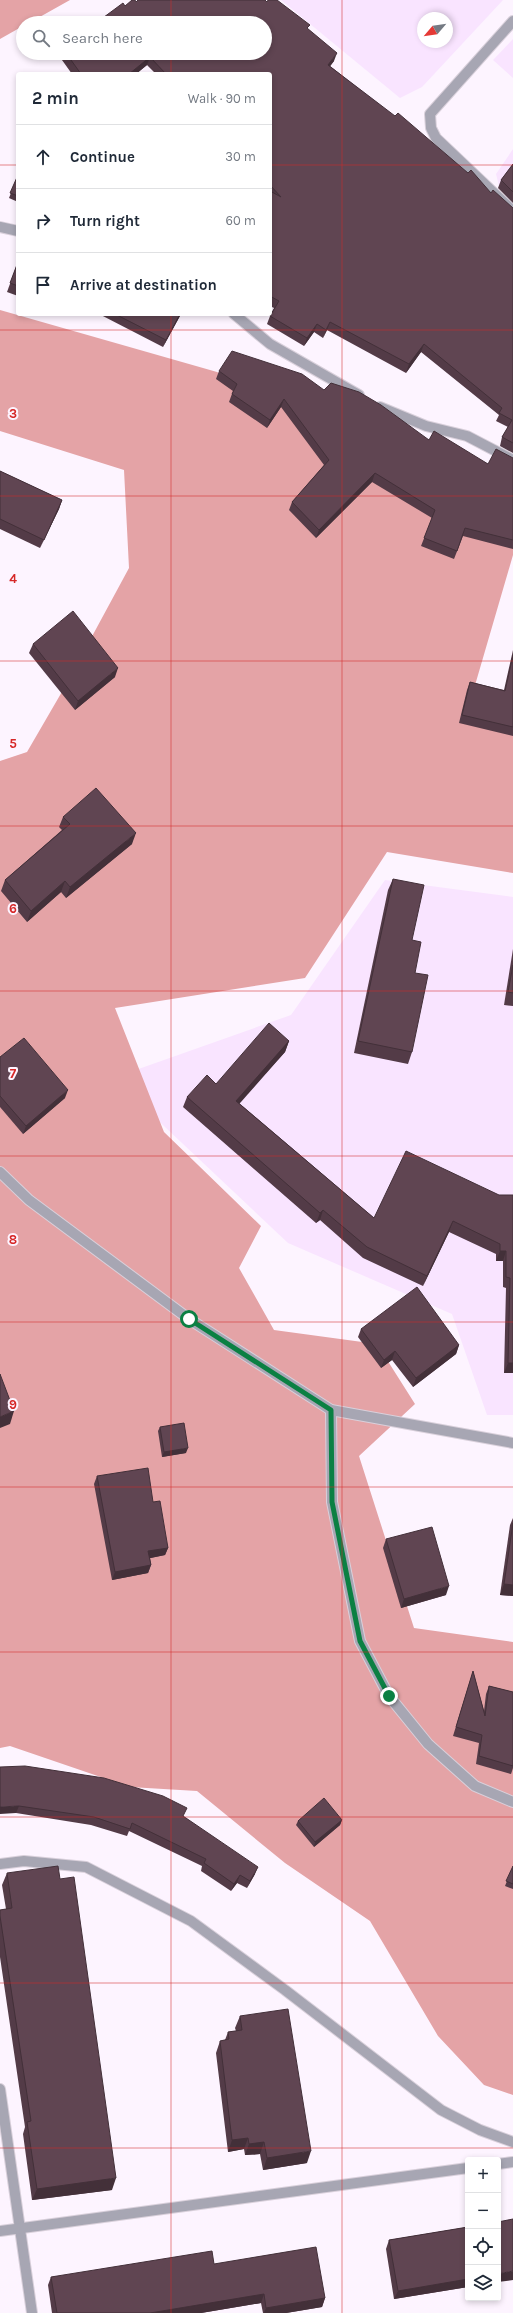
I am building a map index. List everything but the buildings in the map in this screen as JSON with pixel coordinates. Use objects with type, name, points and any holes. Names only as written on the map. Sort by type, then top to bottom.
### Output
[{"type":"street","points":[[513,22],[430,114],[431,128],[436,138],[513,211]]},
{"type":"street","points":[[0,227],[16,231]]},
{"type":"street","points":[[236,316],[270,344],[387,410],[426,426],[467,436],[513,460]]},
{"type":"street","points":[[0,1172],[29,1200],[189,1319],[331,1410],[513,1443]]},
{"type":"street","points":[[331,1410],[332,1502],[360,1641],[389,1696],[428,1744],[475,1786],[513,1802]]},
{"type":"street","points":[[0,1864],[24,1861],[86,1867],[191,1921],[285,1990],[441,2110],[480,2130],[513,2142]]},
{"type":"street","points":[[0,2089],[32,2313]]},
{"type":"street","points":[[501,2164],[513,2162]]},
{"type":"street","points":[[0,2231],[465,2168]]},
{"type":"shaded area","points":[[0,0],[70,0],[41,16],[16,16],[16,30],[0,39]]},
{"type":"shaded area","points":[[281,0],[503,0],[422,87],[400,98]]},
{"type":"shaded area","points":[[513,39],[513,78],[493,60]]},
{"type":"shaded area","points":[[513,149],[513,197],[499,186],[496,174]]},
{"type":"shaded area","points":[[0,310],[16,315],[16,316],[21,316],[217,372],[513,529],[513,555],[471,699],[513,709],[513,873],[387,852],[305,978],[115,1008],[164,1132],[261,1226],[239,1268],[274,1330],[377,1344],[415,1404],[359,1456],[414,1628],[513,1642],[513,2095],[484,2085],[438,2036],[370,1921],[285,1863],[197,1791],[130,1787],[10,1746],[0,1748],[0,761],[27,752],[63,690],[129,568],[124,470],[0,431]]},
{"type":"shaded area","points":[[385,880],[513,897],[513,1415],[487,1415],[452,1314],[288,1243],[113,1078],[291,1015]]},
{"type":"route","points":[[189,1319],[331,1410],[332,1502],[360,1641],[389,1696]]}]
